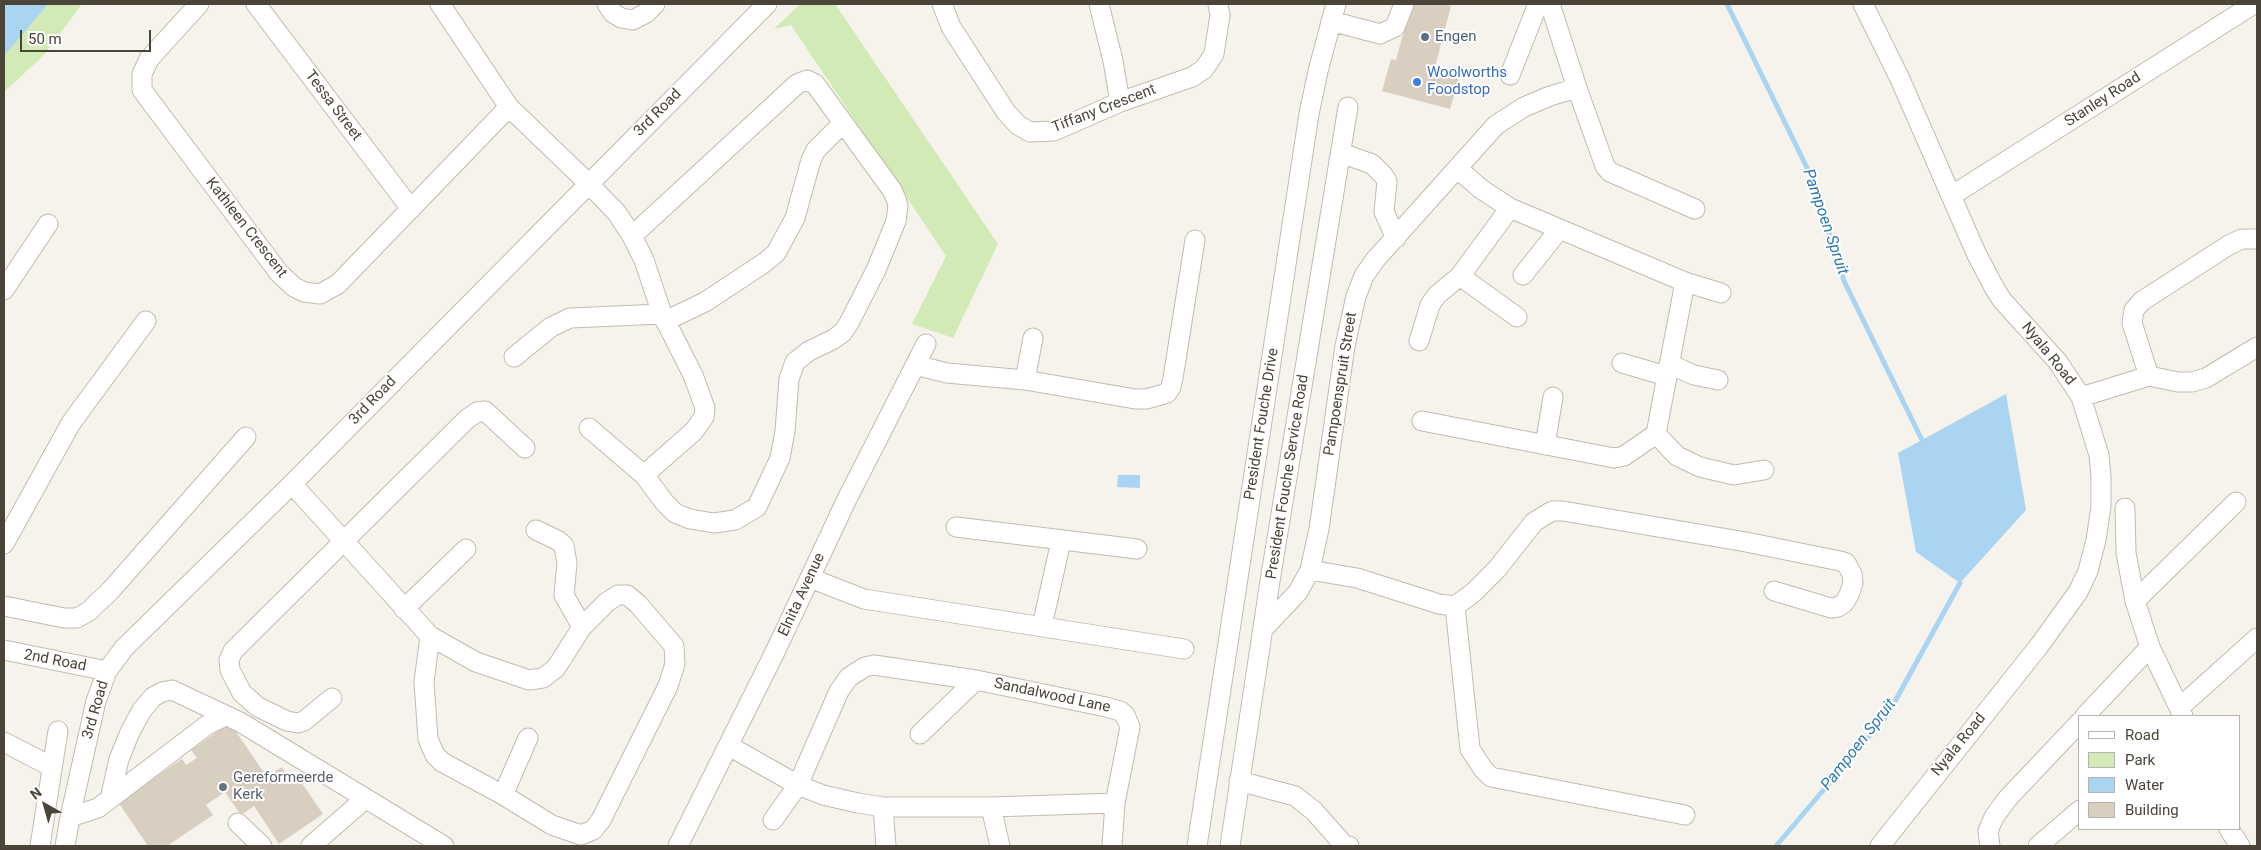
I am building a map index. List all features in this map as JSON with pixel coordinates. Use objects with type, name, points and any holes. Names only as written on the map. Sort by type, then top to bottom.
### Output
[{"type":"street","name":"Kathleen Crescent","points":[[199,4],[149,59],[142,74],[142,90],[279,273],[294,287],[304,292],[320,294],[338,284],[510,107]]},
{"type":"street","name":"Tessa Street","points":[[256,4],[411,209]]},
{"type":"street","points":[[440,4],[510,107],[617,213],[632,236],[644,260],[664,317],[701,394],[705,408],[704,417],[694,431],[644,475]]},
{"type":"street","points":[[607,4],[613,13],[621,18],[633,20],[646,13],[654,4]]},
{"type":"street","name":"3rd Road","points":[[66,846],[70,817],[96,701],[107,671],[124,648],[292,484],[767,4]]},
{"type":"street","name":"Tiffany Crescent","points":[[942,4],[951,27],[1006,112],[1023,129],[1030,132],[1054,131],[1120,102],[1192,77],[1204,68],[1214,54],[1220,15],[1218,4]]},
{"type":"street","points":[[1099,4],[1114,61],[1120,102]]},
{"type":"street","points":[[1334,12],[1380,34],[1395,27],[1404,4]]},
{"type":"street","points":[[1510,74],[1538,4]]},
{"type":"street","points":[[1550,4],[1605,166],[1610,172],[1695,209]]},
{"type":"street","name":"Nyala Road","points":[[1863,4],[1900,79],[1994,289],[2058,362],[2081,396],[2099,455],[2101,477],[2101,507],[2096,540],[2088,571],[2078,592],[2056,623],[1880,846]]},
{"type":"street","name":"Stanley Road","points":[[1952,196],[2254,4]]},
{"type":"street","name":"President Fouche Drive","points":[[1196,846],[1309,114],[1334,12]]},
{"type":"street","points":[[589,428],[644,475],[675,513],[690,520],[714,523],[736,520],[757,507],[780,458],[785,431],[789,379],[795,362],[802,355],[834,340],[843,332],[857,310],[876,270],[898,215],[898,206],[892,190],[815,84],[811,81],[802,81],[632,236]]},
{"type":"street","name":"Pampoenspruit Street","points":[[1264,628],[1298,592],[1310,570],[1319,529],[1345,346],[1351,314],[1364,276],[1375,260],[1458,169],[1488,133],[1507,118],[1550,96],[1578,88]]},
{"type":"street","name":"President Fouche Service Road","points":[[1230,846],[1348,107]]},
{"type":"street","points":[[514,357],[551,327],[570,318],[664,317],[705,302],[764,263],[776,253],[795,218],[811,160],[816,150],[843,123]]},
{"type":"street","points":[[1341,153],[1372,164],[1383,175],[1386,181],[1384,212],[1396,238]]},
{"type":"street","points":[[1458,169],[1481,189],[1510,208],[1684,282],[1721,294]]},
{"type":"street","points":[[1420,341],[1430,305],[1437,295],[1460,276],[1510,208]]},
{"type":"street","points":[[4,290],[48,224]]},
{"type":"street","points":[[1523,275],[1559,230]]},
{"type":"street","points":[[2149,376],[2132,322],[2134,310],[2142,301],[2229,245],[2242,239],[2257,239]]},
{"type":"street","points":[[916,365],[947,373],[1025,380],[1136,399],[1154,398],[1171,387],[1195,240]]},
{"type":"street","points":[[1460,276],[1517,318]]},
{"type":"street","points":[[1422,421],[1614,458],[1624,456],[1656,434],[1684,282]]},
{"type":"street","points":[[4,544],[72,423],[146,321]]},
{"type":"street","points":[[1025,380],[1033,338]]},
{"type":"street","name":"Elnita Avenue","points":[[678,846],[926,344]]},
{"type":"street","points":[[2081,396],[2149,376],[2178,382],[2192,382],[2206,378],[2257,347]]},
{"type":"street","points":[[1622,363],[1718,380]]},
{"type":"street","points":[[1545,445],[1553,396]]},
{"type":"street","points":[[332,698],[304,721],[292,723],[258,707],[242,692],[233,678],[229,660],[233,651],[467,419],[477,412],[485,411],[525,448]]},
{"type":"street","points":[[1656,434],[1677,456],[1700,467],[1734,474],[1764,470]]},
{"type":"street","points":[[4,606],[64,618],[77,618],[89,611],[110,592],[246,437]]},
{"type":"street","points":[[292,484],[430,636],[476,662],[529,680],[544,678],[556,668],[582,627],[607,602],[618,595],[627,595],[638,604],[674,646],[675,664],[668,686],[601,820],[593,830],[581,835],[552,825],[503,795],[442,762],[431,749],[428,739],[424,682],[430,636]]},
{"type":"street","points":[[2135,601],[2236,502]]},
{"type":"street","points":[[2125,508],[2126,553],[2135,601],[2150,648],[2181,712],[2257,638]]},
{"type":"street","points":[[1310,570],[1357,578],[1438,604],[1455,606],[1473,593],[1497,569],[1534,522],[1552,511],[1563,511],[1746,542],[1840,561],[1846,563],[1852,574],[1849,595],[1838,608],[1831,608],[1774,591]]},
{"type":"street","points":[[956,527],[1137,549]]},
{"type":"street","points":[[536,530],[559,541],[564,546],[567,563],[564,595],[582,627]]},
{"type":"street","points":[[1042,626],[1061,541]]},
{"type":"street","points":[[404,609],[466,549]]},
{"type":"street","points":[[810,578],[864,599],[1184,649]]},
{"type":"street","points":[[1455,606],[1470,749],[1483,769],[1491,777],[1685,815]]},
{"type":"street","points":[[2086,715],[2150,648]]},
{"type":"street","name":"2nd Road","points":[[4,650],[107,671]]},
{"type":"street","name":"Sandalwood Lane","points":[[772,820],[798,785],[839,691],[849,677],[857,671],[874,665],[976,680],[1120,711],[1125,715],[1130,727],[1115,803],[1112,846]]},
{"type":"street","name":"Sandalwood Lane","points":[[920,734],[976,680]]},
{"type":"street","points":[[110,799],[119,759],[130,732],[142,710],[153,697],[162,692],[172,690],[240,722],[444,846]]},
{"type":"street","points":[[70,817],[92,811],[199,731],[225,716]]},
{"type":"street","points":[[1990,846],[1988,832],[1994,817],[2008,798],[2078,724]]},
{"type":"street","points":[[40,846],[58,731]]},
{"type":"street","points":[[503,795],[528,738]]},
{"type":"street","points":[[4,742],[52,767]]},
{"type":"street","points":[[728,746],[798,785],[823,795],[849,801],[883,806],[991,807],[1115,803]]},
{"type":"street","points":[[1240,781],[1295,796],[1314,811],[1346,846]]},
{"type":"street","points":[[311,846],[365,799]]},
{"type":"street","points":[[883,806],[886,846]]},
{"type":"street","points":[[991,807],[1000,846]]},
{"type":"street","points":[[2038,846],[2078,812]]},
{"type":"street","points":[[238,823],[262,846]]},
{"type":"street","points":[[2230,830],[2240,846]]},
{"type":"green space","points":[[4,4],[82,4],[44,55],[4,92]]},
{"type":"green space","points":[[800,4],[835,4],[998,244],[953,338],[912,324],[946,256],[791,25],[774,29]]},
{"type":"water","points":[[4,4],[48,4],[4,56]]},
{"type":"water","points":[[2006,394],[2026,510],[1960,583],[1916,552],[1898,453]]},
{"type":"water","points":[[1118,475],[1140,475],[1140,488],[1117,487]]},
{"type":"building","points":[[1411,4],[1442,4],[1451,6],[1434,71],[1459,78],[1450,109],[1382,91],[1391,59],[1396,60]]},
{"type":"building","name":"Gereformeerde Kerk","points":[[230,723],[267,777],[282,767],[293,783],[299,779],[323,814],[279,844],[254,806],[241,815],[225,792],[206,805],[213,815],[167,846],[148,846],[118,802],[182,759],[186,765],[197,758],[191,750]]},
{"type":"waterway","name":"Pampoen Spruit","points":[[1727,4],[1812,178],[1844,281],[1922,440]]},
{"type":"waterway","name":"Pampoen Spruit","points":[[1776,846],[1888,714],[1960,583]]},
{"type":"place","name":"Engen","points":[[1425,37]]},
{"type":"place","name":"Woolworths Foodstop","points":[[1417,82]]},
{"type":"place","name":"Gereformeerde Kerk","points":[[223,787]]}]
